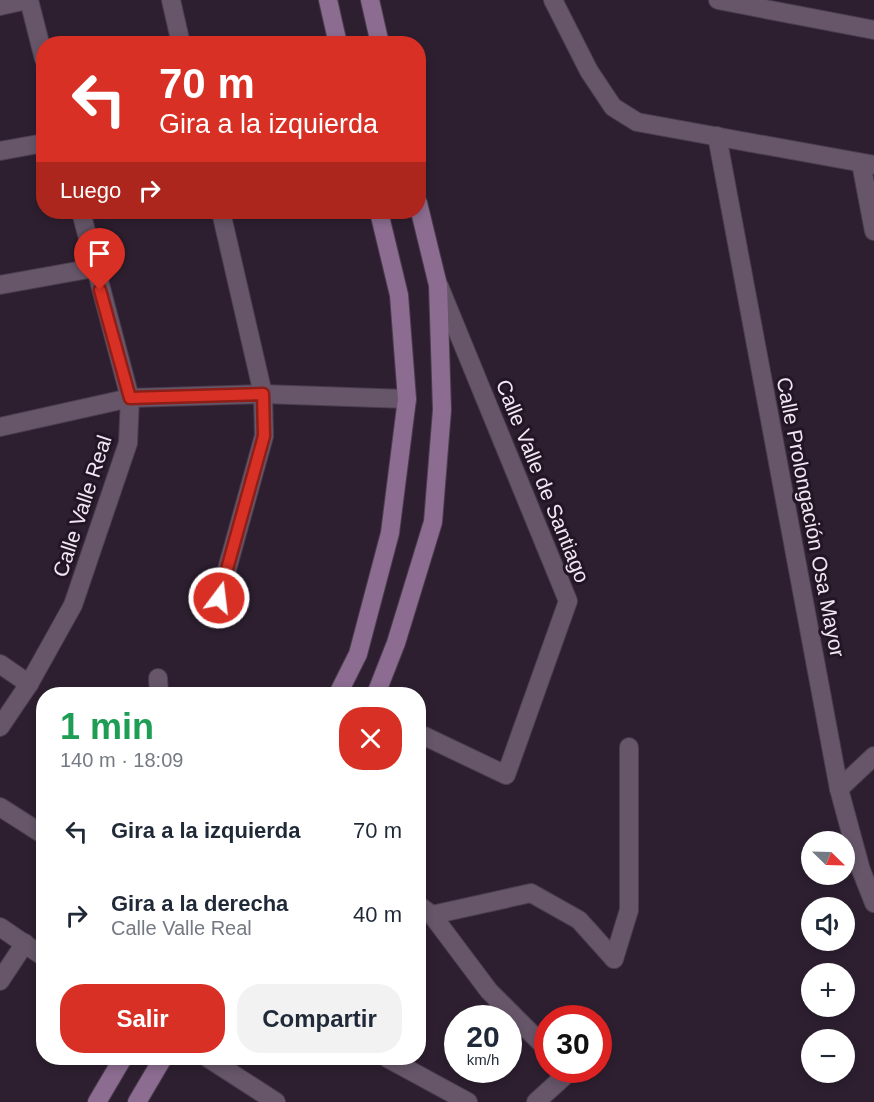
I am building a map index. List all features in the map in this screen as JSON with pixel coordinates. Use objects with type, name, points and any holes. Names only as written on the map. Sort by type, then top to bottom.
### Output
[{"type":"main road","points":[[328,0],[336,36]]},
{"type":"main road","points":[[370,0],[378,36]]},
{"type":"main road","points":[[342,687],[358,654],[390,533],[407,399],[399,295],[381,219]]},
{"type":"main road","points":[[379,687],[396,644],[433,522],[442,410],[438,285],[422,219]]},
{"type":"main road","points":[[97,1102],[119,1065]]},
{"type":"main road","points":[[137,1102],[159,1065]]},
{"type":"street","points":[[0,6],[28,0],[38,36]]},
{"type":"street","points":[[171,0],[179,36]]},
{"type":"street","points":[[553,0],[589,71],[613,107],[637,122],[867,164],[874,231]]},
{"type":"street","points":[[718,0],[874,30]]},
{"type":"street","name":"Calle Prolongación Osa Mayor","points":[[717,136],[839,789],[861,870],[874,903]]},
{"type":"street","points":[[0,151],[36,144]]},
{"type":"street","name":"Calle Valle Real","points":[[0,727],[29,684],[74,605],[128,443],[130,398],[83,219]]},
{"type":"street","points":[[219,598],[264,436],[263,394],[222,219]]},
{"type":"street","points":[[0,285],[94,268]]},
{"type":"street","name":"Calle Valle de Santiago","points":[[426,737],[506,775],[568,601],[438,285]]},
{"type":"street","points":[[0,427],[130,398],[263,394],[407,399]]},
{"type":"street","points":[[0,664],[29,684]]},
{"type":"street","points":[[426,910],[531,893],[579,920],[614,959],[629,910],[629,747]]},
{"type":"street","points":[[839,789],[874,756]]},
{"type":"street","points":[[0,807],[36,830]]},
{"type":"street","points":[[426,911],[489,991],[534,1036]]},
{"type":"street","points":[[0,927],[36,951]]},
{"type":"street","points":[[0,981],[25,943]]},
{"type":"street","points":[[219,1065],[276,1102]]},
{"type":"street","points":[[400,1065],[468,1102]]},
{"type":"street","points":[[536,1102],[556,1083]]},
{"type":"route","points":[[100,290],[130,398],[263,394],[264,436],[219,598]]}]
